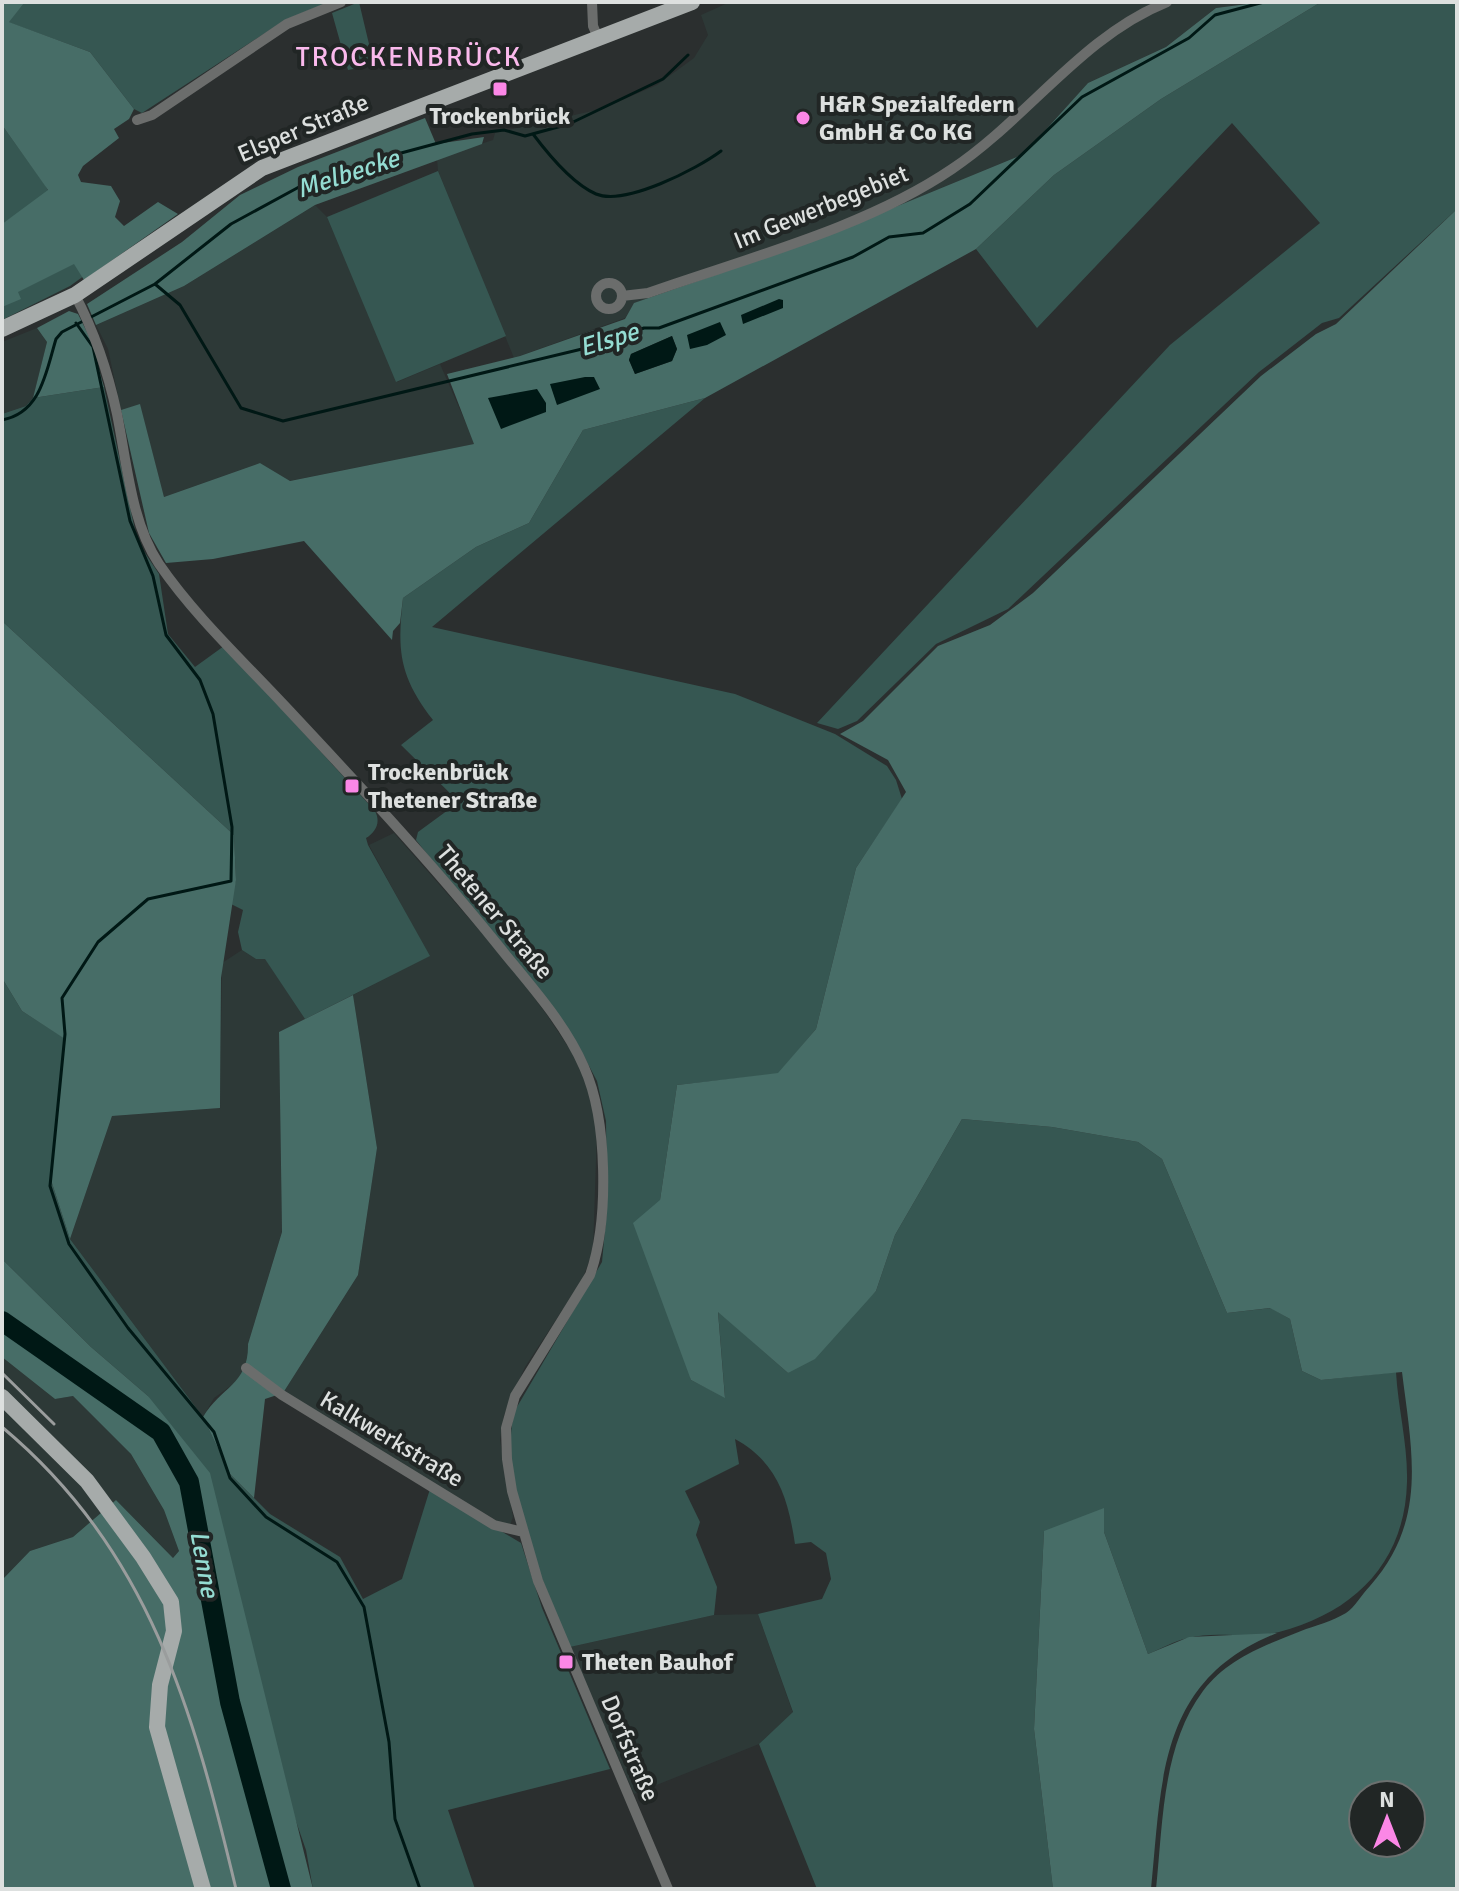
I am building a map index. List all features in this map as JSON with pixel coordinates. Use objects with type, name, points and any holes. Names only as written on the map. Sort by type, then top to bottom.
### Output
[{"type":"main road","name":"Elsper Straße","points":[[2,329],[78,301],[262,168],[692,2]]},
{"type":"main road","points":[[2,1397],[87,1481],[143,1557],[171,1602],[174,1631],[160,1685],[157,1727],[203,1889]]},
{"type":"street","points":[[137,120],[152,115],[287,24],[341,2]]},
{"type":"street","points":[[592,2],[593,26],[599,40]]},
{"type":"street","name":"Im Gewerbegebiet","points":[[622,296],[648,293],[811,236],[919,191],[956,167],[1124,24],[1167,2]]},
{"type":"street","name":"Thetener Straße","points":[[78,301],[92,328],[109,379],[140,522],[159,564],[227,644],[448,883],[563,1028],[589,1081],[600,1129],[599,1240],[590,1275],[515,1396],[506,1428],[512,1491],[523,1532]]},
{"type":"street","name":"Kalkwerkstraße","points":[[246,1368],[282,1395],[494,1525],[523,1532]]},
{"type":"street","name":"Dorfstraße","points":[[523,1532],[538,1581],[668,1889]]},
{"type":"shaded area","points":[[25,2],[329,2],[285,20],[142,113],[134,109],[90,52],[8,22]]},
{"type":"shaded area","points":[[359,2],[374,65],[348,70],[332,13]]},
{"type":"shaded area","points":[[730,2],[1263,2],[1216,8],[1166,47],[1088,83],[1024,154],[810,242],[635,303],[625,318],[514,358],[438,171],[437,158],[493,140],[495,133],[601,109],[657,85],[694,58],[708,35],[701,15]]},
{"type":"shaded area","points":[[1321,2],[1457,2],[1457,209],[1339,318],[1322,323],[1259,372],[1008,609],[936,644],[857,721],[838,729],[817,723],[1170,345],[1320,223],[1232,123],[1037,328],[976,249],[1054,175],[1161,99]]},
{"type":"shaded area","points":[[2,125],[45,185],[92,270],[70,286],[2,320],[2,226],[23,210],[2,224]]},
{"type":"shaded area","points":[[438,171],[506,336],[396,382],[327,217]]},
{"type":"shaded area","points":[[315,205],[327,217],[397,382],[440,364],[475,444],[289,481],[260,463],[164,497],[140,405],[121,410],[108,349],[96,325],[184,286]]},
{"type":"shaded area","points":[[783,300],[783,308],[743,324],[741,315]]},
{"type":"shaded area","points":[[720,322],[726,335],[707,345],[690,349],[687,335]]},
{"type":"shaded area","points":[[37,328],[47,342],[33,398],[26,406],[2,414],[2,342]]},
{"type":"shaded area","points":[[672,336],[677,349],[672,361],[635,374],[629,360],[631,354]]},
{"type":"shaded area","points":[[594,377],[600,389],[557,405],[550,384]]},
{"type":"shaded area","points":[[104,387],[135,530],[141,547],[159,574],[168,634],[195,667],[224,646],[375,811],[377,823],[375,830],[366,838],[368,845],[430,956],[305,1019],[265,959],[256,959],[242,950],[238,932],[243,910],[229,903],[236,880],[234,835],[2,621],[2,414],[26,406],[33,398]]},
{"type":"shaded area","points":[[537,389],[546,403],[546,412],[501,429],[488,398]]},
{"type":"shaded area","points":[[705,398],[432,627],[735,694],[835,734],[887,766],[896,780],[902,799],[856,868],[816,1029],[778,1074],[677,1085],[660,1200],[691,1380],[725,1397],[718,1311],[788,1373],[876,1291],[895,1235],[962,1119],[1052,1127],[1138,1142],[1162,1159],[1227,1313],[1271,1308],[1290,1319],[1302,1371],[1321,1380],[1396,1372],[1407,1482],[1397,1536],[1371,1580],[1331,1611],[1306,1623],[1268,1634],[1199,1636],[1148,1654],[1104,1532],[1044,1531],[1034,1729],[1053,1889],[817,1889],[759,1744],[793,1712],[758,1614],[822,1599],[831,1579],[826,1553],[811,1542],[795,1544],[789,1511],[778,1483],[771,1470],[749,1448],[735,1439],[739,1464],[685,1491],[700,1522],[696,1535],[717,1587],[714,1615],[570,1647],[536,1562],[517,1502],[511,1442],[514,1412],[602,1262],[607,1209],[606,1121],[597,1081],[579,1047],[416,840],[418,832],[459,802],[401,745],[433,720],[413,690],[403,662],[400,633],[403,598],[476,547],[529,523],[583,430]]},
{"type":"shaded area","points":[[394,833],[510,965],[547,1015],[575,1057],[587,1086],[597,1129],[593,1251],[582,1280],[525,1367],[504,1415],[500,1440],[513,1517],[510,1525],[502,1524],[283,1393],[358,1275],[377,1148],[353,995],[429,956],[369,845]]},
{"type":"shaded area","points":[[242,950],[256,959],[265,958],[305,1019],[279,1032],[282,1232],[248,1344],[248,1363],[239,1380],[214,1398],[203,1417],[70,1239],[112,1116],[220,1108],[222,963]]},
{"type":"shaded area","points":[[2,978],[22,1011],[66,1039],[51,1180],[70,1239],[203,1417],[230,1474],[270,1514],[340,1557],[363,1599],[402,1579],[430,1489],[521,1543],[542,1608],[610,1769],[448,1810],[475,1889],[313,1889],[306,1850],[148,1396],[91,1347],[2,1259]]},
{"type":"shaded area","points":[[2,1357],[55,1399],[73,1396],[131,1454],[164,1510],[179,1551],[173,1558],[116,1500],[73,1537],[30,1551],[2,1580]]},
{"type":"shaded area","points":[[758,1614],[793,1713],[759,1744],[634,1794],[570,1647],[714,1615]]},
{"type":"green space","points":[[2,2],[25,2],[9,22],[90,52],[134,109],[129,119],[114,129],[119,138],[83,166],[78,175],[81,182],[111,186],[120,201],[115,217],[124,226],[158,202],[178,214],[84,280],[74,264],[18,292],[21,299],[2,307],[2,224],[48,190],[2,125]]},
{"type":"green space","points":[[1263,2],[1321,2],[1161,99],[1054,175],[976,249],[705,398],[583,430],[529,523],[476,547],[403,598],[400,623],[393,631],[392,640],[304,541],[213,559],[166,563],[149,533],[121,410],[140,404],[164,497],[260,463],[290,481],[474,444],[447,374],[520,356],[625,319],[634,303],[810,242],[1024,154],[1088,83],[1166,47],[1216,8]],"holes":[[[672,336],[677,349],[672,361],[635,374],[629,360],[631,354]]]},
{"type":"green space","points":[[425,118],[436,144],[484,137],[482,144],[315,205],[184,286],[96,325],[87,304],[182,242],[240,195],[298,167]]},
{"type":"green space","points":[[1457,209],[1457,1889],[1156,1889],[1163,1812],[1172,1760],[1189,1713],[1203,1691],[1235,1661],[1349,1610],[1388,1561],[1401,1536],[1412,1485],[1402,1372],[1321,1380],[1302,1371],[1290,1319],[1270,1308],[1227,1313],[1162,1159],[1138,1142],[1052,1127],[962,1119],[895,1235],[876,1291],[815,1359],[788,1373],[718,1312],[725,1398],[691,1380],[633,1223],[660,1200],[677,1085],[778,1073],[816,1029],[856,868],[906,792],[888,760],[840,734],[863,721],[938,646],[990,625],[1033,593],[1261,376],[1316,334],[1336,324]]},
{"type":"green space","points":[[69,311],[78,314],[89,336],[104,387],[33,398],[47,342],[37,328]]},
{"type":"green space","points":[[2,621],[234,835],[236,880],[221,978],[220,1108],[112,1116],[70,1239],[51,1180],[65,1039],[22,1011],[2,978]]},
{"type":"green space","points":[[353,995],[377,1148],[358,1275],[283,1393],[265,1399],[254,1498],[230,1474],[203,1417],[244,1368],[248,1344],[282,1232],[279,1032]]},
{"type":"green space","points":[[2,1259],[91,1347],[148,1396],[210,1473],[313,1889],[2,1889],[2,1580],[30,1551],[73,1537],[116,1500],[173,1558],[179,1551],[164,1510],[131,1454],[73,1396],[55,1399],[2,1357]]},
{"type":"green space","points":[[1104,1508],[1104,1532],[1148,1654],[1189,1637],[1277,1633],[1238,1653],[1209,1678],[1188,1706],[1164,1772],[1151,1889],[1053,1889],[1034,1729],[1044,1531]]},
{"type":"waterway","name":"Elspe","points":[[2,420],[15,416],[34,400],[45,377],[56,339],[62,332],[155,284],[180,305],[241,408],[283,421],[582,349],[644,328],[659,328],[853,257],[889,237],[923,233],[970,204],[1082,97],[1189,38],[1215,15],[1264,2]]},
{"type":"waterway","name":"Melbecke","points":[[155,284],[231,224],[299,187],[316,185],[375,160],[472,134],[504,130],[525,136],[569,124],[663,79],[688,55]]},
{"type":"waterway","points":[[533,134],[570,176],[596,194],[609,196],[624,195],[660,184],[721,151]]},
{"type":"waterway","points":[[76,323],[93,347],[130,521],[153,576],[166,635],[200,680],[213,714],[232,827],[231,881],[148,899],[98,942],[62,998],[65,1034],[50,1186],[69,1244],[128,1328],[214,1432],[230,1478],[266,1517],[337,1562],[364,1607],[389,1742],[395,1819],[420,1889]]},
{"type":"waterway","name":"Lenne","points":[[2,1321],[161,1432],[189,1482],[230,1702],[281,1889]]},
{"type":"railway","points":[[2,1373],[54,1424]]},
{"type":"railway","points":[[2,1427],[53,1475],[95,1526],[130,1580],[158,1637],[182,1697],[202,1759],[236,1889]]},
{"type":"place","name":"Trockenbrück","points":[[500,89]]},
{"type":"place","name":"H&R Spezialfedern GmbH & Co KG","points":[[803,118]]},
{"type":"place","name":"Trockenbrück Thetener Straße","points":[[352,786]]},
{"type":"place","name":"Theten Bauhof","points":[[566,1662]]},
{"type":"district","name":"TROCKENBRÜCK","points":[[409,57]]}]
